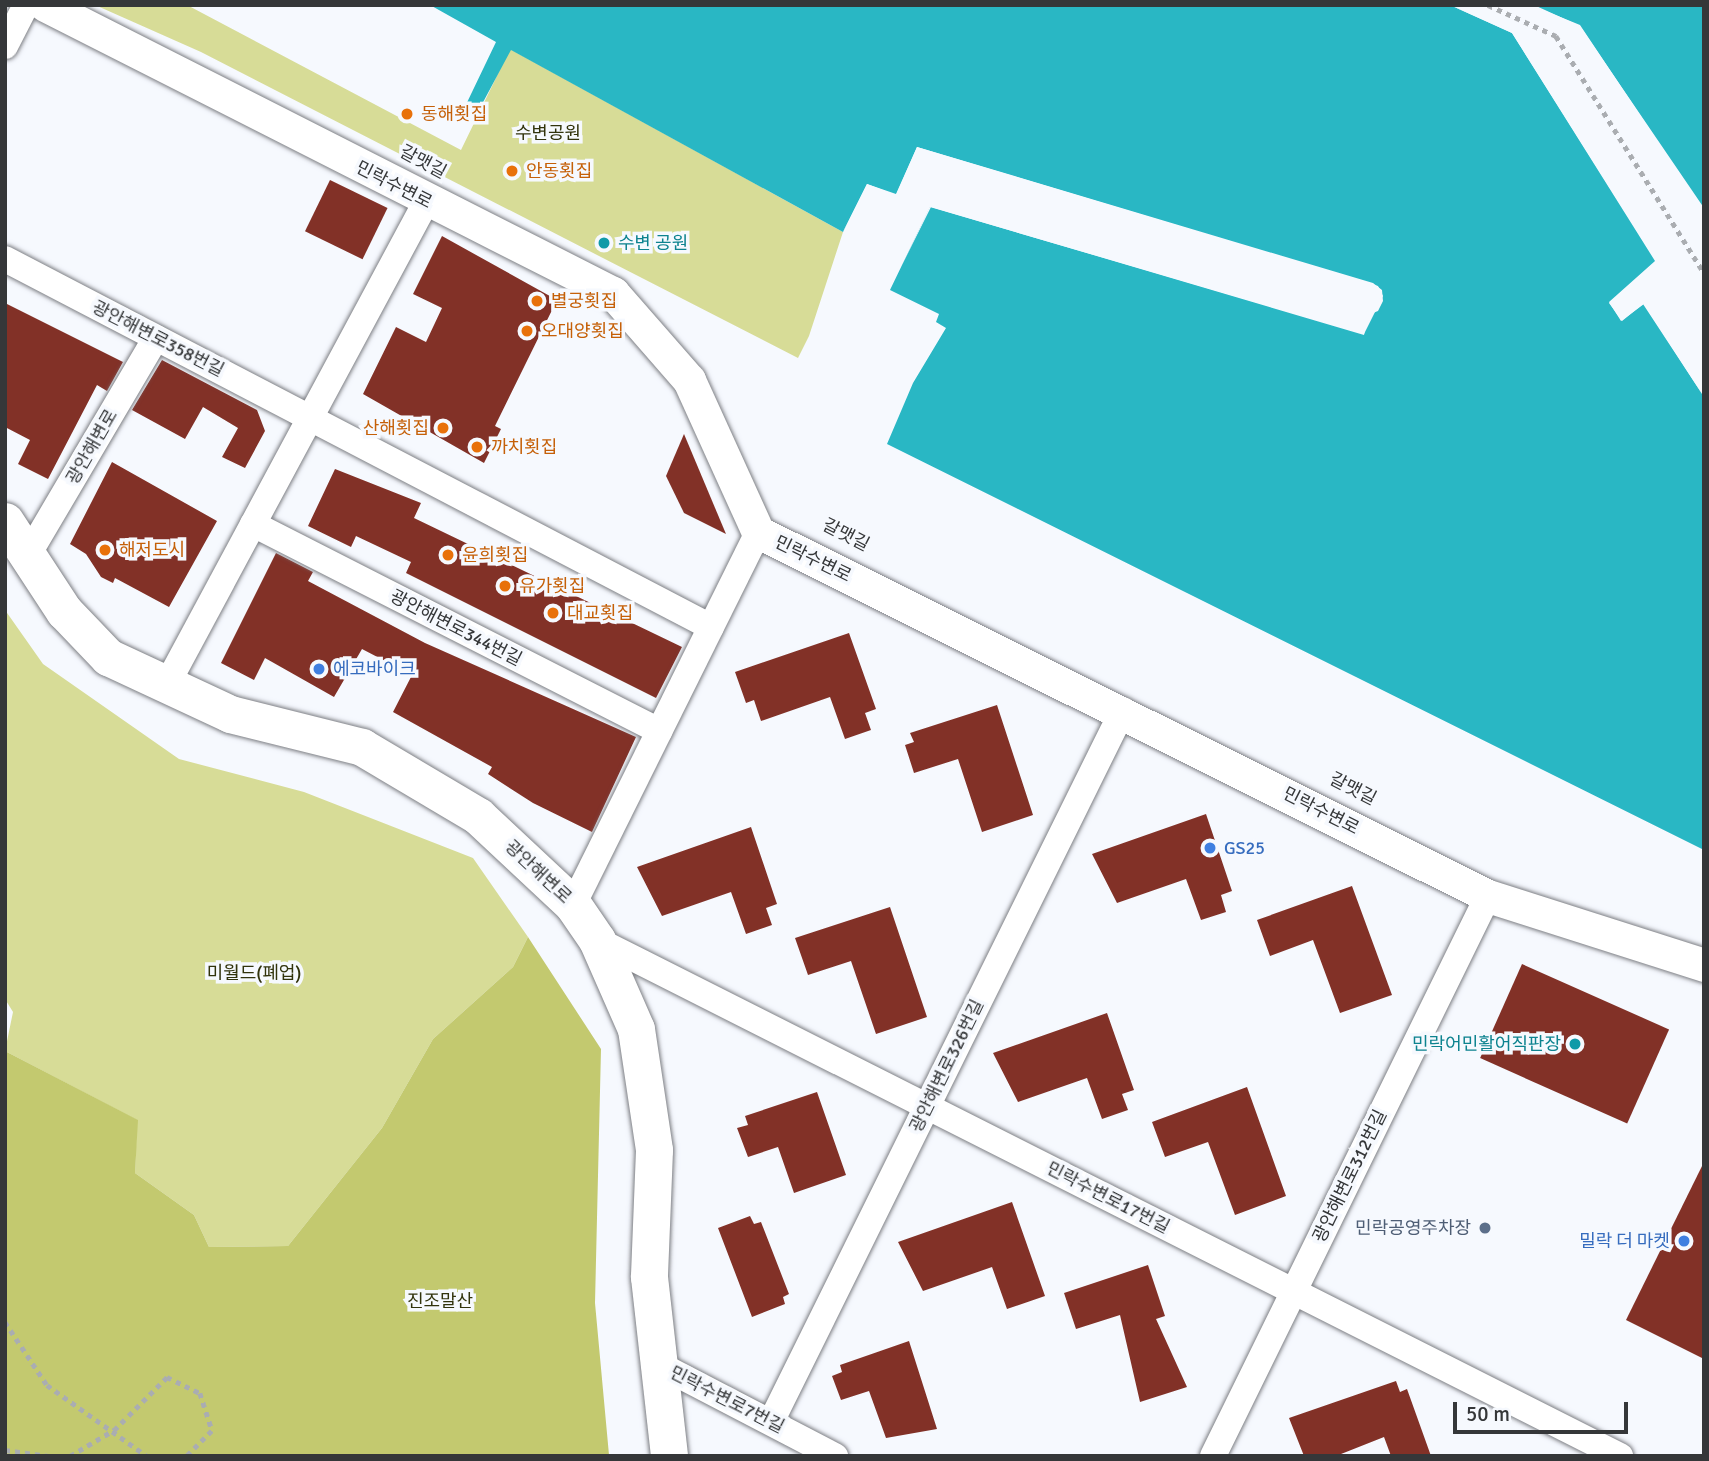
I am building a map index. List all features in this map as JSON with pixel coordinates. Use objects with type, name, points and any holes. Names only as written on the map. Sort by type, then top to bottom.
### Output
[{"type":"main road","name":"광안해변로","points":[[5,522],[64,611],[108,657],[165,688],[230,714],[362,747],[478,816],[573,905],[597,940],[636,1029],[654,1150],[649,1277],[656,1363],[669,1456]]},
{"type":"street","points":[[5,46],[26,5]]},
{"type":"street","name":"민락수변로","points":[[46,5],[426,202],[613,293],[689,380],[758,532],[1123,710],[1488,895],[1704,965]]},
{"type":"street","points":[[165,688],[426,202]]},
{"type":"street","name":"광안해변로358번길","points":[[5,259],[310,418]]},
{"type":"street","name":"광안해변로","points":[[28,555],[156,338]]},
{"type":"street","points":[[310,418],[711,627]]},
{"type":"street","name":"광안해변로344번길","points":[[253,524],[659,731]]},
{"type":"street","points":[[573,905],[758,532]]},
{"type":"street","name":"광안해변로326번길","points":[[771,1423],[1123,710]]},
{"type":"street","name":"광안해변로312번길","points":[[1213,1456],[1488,895]]},
{"type":"street","name":"민락수변로17번길","points":[[597,940],[1620,1456]]},
{"type":"street","name":"민락수변로7번길","points":[[656,1363],[835,1456]]},
{"type":"path","points":[[1488,5],[1556,36],[1704,273]]},
{"type":"path","points":[[5,1322],[47,1385],[147,1456]]},
{"type":"path","points":[[70,1456],[114,1430],[167,1377],[200,1393],[212,1431],[187,1456]]},
{"type":"path","points":[[5,1450],[49,1456]]},
{"type":"green space","name":"수변공원","points":[[95,5],[187,5],[461,150],[510,49],[843,232],[809,336],[798,358],[201,52]]},
{"type":"green space","name":"미월드(폐업)","points":[[5,610],[43,664],[179,759],[304,792],[473,858],[528,937],[513,967],[433,1039],[382,1128],[288,1246],[209,1247],[194,1215],[135,1173],[137,1120],[5,1051],[13,1012],[5,999]]},
{"type":"green space","name":"진조말산","points":[[528,937],[601,1049],[595,1303],[609,1455],[5,1456],[5,1051],[138,1120],[135,1173],[194,1215],[209,1247],[288,1246],[382,1128],[433,1039],[513,967]]},
{"type":"water","points":[[430,5],[1450,5],[1512,33],[1656,261],[1609,303],[1622,321],[1643,304],[1704,397],[1704,850],[887,444],[913,383],[946,328],[936,322],[939,314],[890,290],[930,207],[1364,334],[1383,296],[1378,286],[917,147],[896,195],[867,184],[843,232],[511,50],[473,121],[461,115],[496,42]]},
{"type":"water","points":[[1534,5],[1704,5],[1704,208],[1580,26]]},
{"type":"pier","points":[[1450,5],[1515,31],[1659,260],[1613,303],[1622,316],[1646,301],[1704,397],[1644,304],[1621,321],[1609,302],[1655,261],[1512,33]]},
{"type":"pier","points":[[1531,5],[1580,25],[1704,211],[1578,28]]},
{"type":"pier","points":[[917,147],[1373,283],[1382,290],[1383,301],[1378,311],[1368,315],[1364,335],[931,207],[903,263],[931,204],[1362,330],[1365,313],[1380,300],[1372,286],[919,151],[899,197],[869,188],[843,232],[867,184],[896,194]]},
{"type":"building","points":[[330,180],[388,208],[363,259],[305,231]]},
{"type":"building","points":[[442,236],[557,300],[495,426],[501,429],[484,463],[363,394],[396,327],[426,342],[442,308],[413,294]]},
{"type":"building","points":[[5,303],[123,362],[107,391],[97,385],[48,479],[18,464],[30,440],[5,427]]},
{"type":"building","points":[[162,360],[257,410],[265,431],[245,468],[222,457],[238,428],[203,407],[185,439],[132,410]]},
{"type":"building","points":[[684,434],[726,534],[684,513],[666,476]]},
{"type":"building","points":[[112,462],[217,521],[169,607],[115,578],[113,583],[101,577],[86,554],[70,544]]},
{"type":"building","points":[[335,469],[421,503],[414,518],[682,647],[656,698],[406,573],[411,562],[356,536],[351,547],[308,526]]},
{"type":"building","points":[[276,553],[313,572],[308,581],[425,643],[636,737],[592,832],[533,803],[488,774],[492,767],[393,712],[412,675],[362,649],[334,697],[265,658],[254,680],[221,663]]},
{"type":"building","points":[[849,633],[876,709],[865,713],[871,730],[845,739],[830,697],[761,721],[754,700],[746,703],[735,672]]},
{"type":"building","points":[[997,705],[1033,815],[982,832],[958,759],[914,773],[905,745],[914,742],[910,733]]},
{"type":"building","points":[[1206,814],[1232,891],[1221,895],[1226,912],[1201,920],[1186,879],[1117,903],[1092,854]]},
{"type":"building","points":[[751,827],[777,904],[766,908],[772,925],[746,934],[731,892],[662,916],[637,867]]},
{"type":"building","points":[[1352,886],[1392,995],[1340,1013],[1313,940],[1270,956],[1257,920]]},
{"type":"building","points":[[890,907],[927,1017],[876,1034],[851,961],[808,975],[795,938]]},
{"type":"building","name":"민락어민활어직판장","points":[[1522,964],[1669,1029],[1627,1124],[1480,1058]]},
{"type":"building","points":[[1107,1013],[1134,1090],[1122,1094],[1128,1110],[1102,1119],[1087,1078],[1018,1102],[993,1053]]},
{"type":"building","points":[[1247,1087],[1286,1196],[1235,1215],[1208,1142],[1165,1157],[1152,1122]]},
{"type":"building","points":[[817,1092],[846,1175],[794,1193],[778,1147],[748,1157],[737,1128],[748,1125],[745,1116]]},
{"type":"building","name":"밀락 더 마켓","points":[[1704,1162],[1704,1359],[1626,1320]]},
{"type":"building","points":[[1012,1202],[1045,1296],[1007,1309],[992,1267],[923,1291],[898,1242]]},
{"type":"building","points":[[750,1216],[754,1224],[761,1222],[789,1294],[783,1297],[785,1304],[752,1317],[718,1228]]},
{"type":"building","points":[[1148,1265],[1165,1316],[1156,1319],[1187,1387],[1140,1402],[1120,1315],[1076,1329],[1064,1293]]},
{"type":"building","points":[[909,1341],[937,1429],[886,1438],[869,1391],[841,1400],[832,1376],[842,1372],[840,1365]]},
{"type":"building","points":[[1396,1381],[1400,1392],[1407,1389],[1431,1456],[1391,1456],[1384,1437],[1336,1456],[1304,1456],[1289,1418]]},
{"type":"place","name":"동해횟집","points":[[407,114]]},
{"type":"place","name":"안동횟집","points":[[512,171]]},
{"type":"place","name":"수변 공원","points":[[604,243]]},
{"type":"place","name":"별궁횟집","points":[[537,301]]},
{"type":"place","name":"오대양횟집","points":[[527,331]]},
{"type":"place","name":"산해횟집","points":[[443,428]]},
{"type":"place","name":"까치횟집","points":[[477,447]]},
{"type":"place","name":"해저도시","points":[[105,550]]},
{"type":"place","name":"윤희횟집","points":[[448,555]]},
{"type":"place","name":"유가횟집","points":[[505,586]]},
{"type":"place","name":"대교횟집","points":[[553,613]]},
{"type":"place","name":"에코바이크","points":[[319,669]]},
{"type":"place","name":"GS25","points":[[1210,848]]},
{"type":"place","name":"민락어민활어직판장","points":[[1575,1044]]},
{"type":"place","name":"민락공영주차장","points":[[1485,1228]]},
{"type":"place","name":"밀락 더 마켓","points":[[1684,1241]]}]
